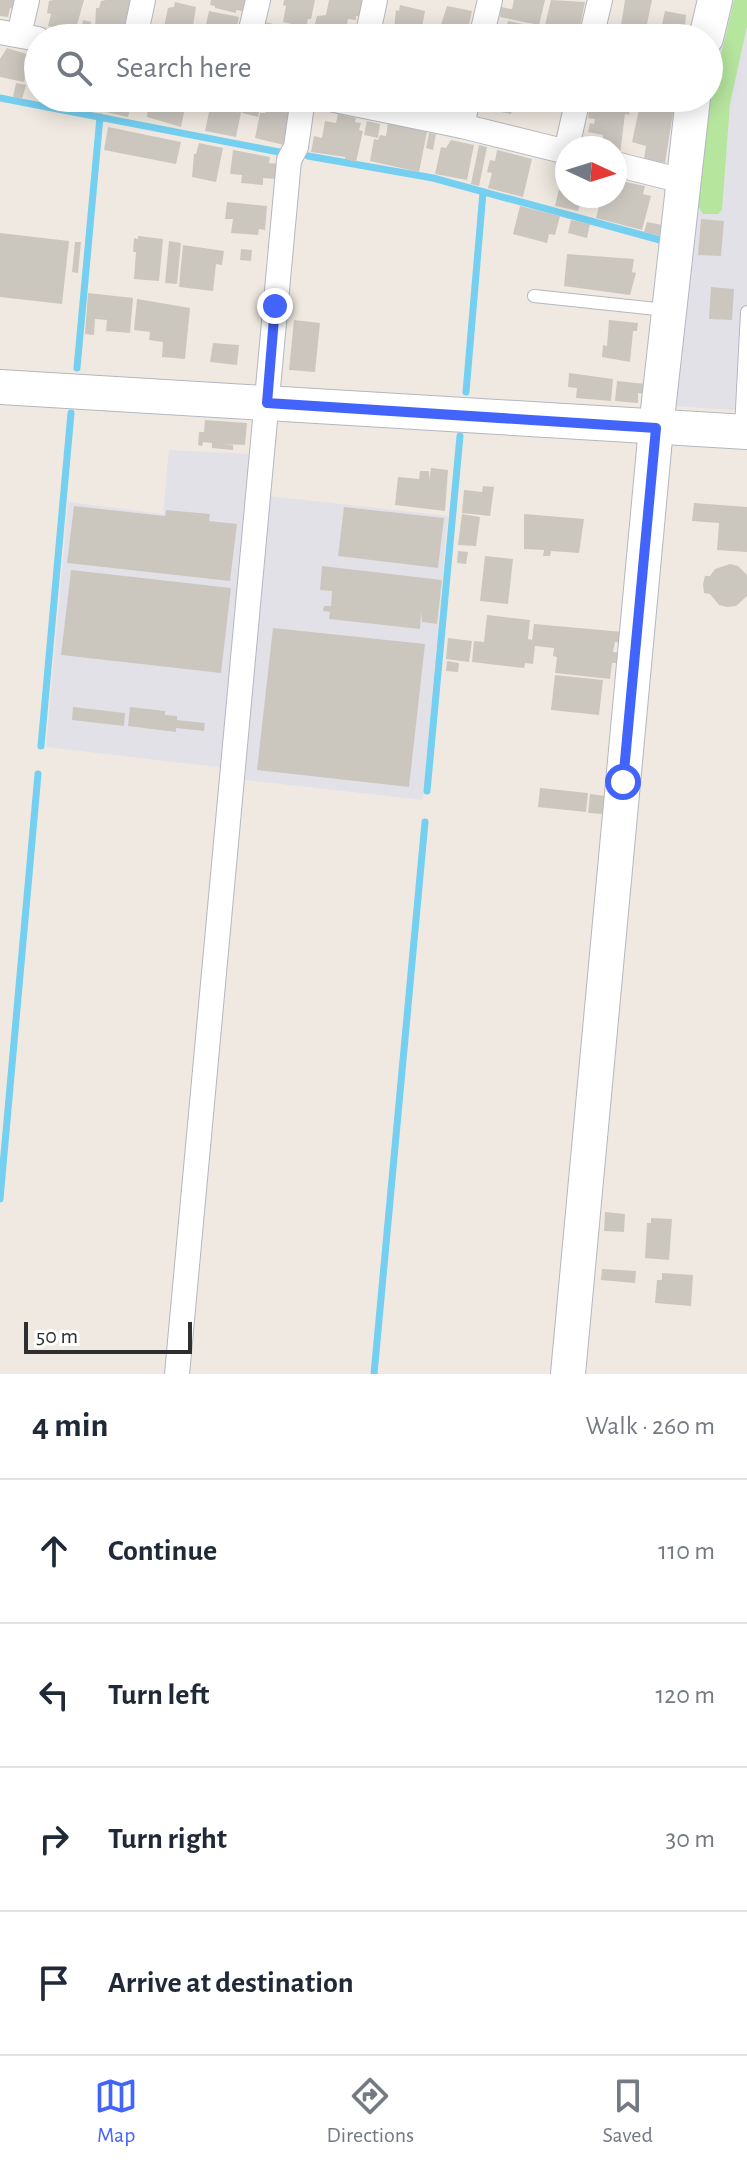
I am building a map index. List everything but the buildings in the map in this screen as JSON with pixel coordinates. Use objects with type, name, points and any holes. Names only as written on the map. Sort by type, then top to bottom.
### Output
[{"type":"street","points":[[19,35],[27,0]]},
{"type":"street","points":[[138,24],[143,0]]},
{"type":"street","points":[[252,24],[258,0]]},
{"type":"street","points":[[370,24],[375,0]]},
{"type":"street","points":[[484,24],[490,0]]},
{"type":"street","points":[[594,24],[600,0]]},
{"type":"street","points":[[709,24],[715,0]]},
{"type":"street","points":[[177,1374],[289,160],[296,147],[301,112]]},
{"type":"street","points":[[401,112],[555,149]]},
{"type":"street","points":[[462,126],[465,112]]},
{"type":"street","points":[[570,136],[575,112]]},
{"type":"street","points":[[568,1374],[656,428],[691,112]]},
{"type":"street","points":[[627,167],[683,181]]},
{"type":"street","points":[[0,387],[744,431]]},
{"type":"lane","points":[[534,296],[669,311]]},
{"type":"lane","points":[[744,431],[747,312]]},
{"type":"shaded area","points":[[724,0],[747,0],[747,411],[673,406],[707,112],[723,112],[723,24],[719,24]]},
{"type":"shaded area","points":[[169,450],[250,454],[226,768],[46,747],[68,502],[163,514]]},
{"type":"shaded area","points":[[269,496],[448,516],[423,800],[245,780]]},
{"type":"green space","points":[[734,0],[747,0],[747,26],[730,104],[722,210],[718,214],[703,214],[698,206],[709,112],[723,112],[723,47]]},
{"type":"waterway","points":[[0,98],[24,103]]},
{"type":"waterway","points":[[72,112],[279,152]]},
{"type":"waterway","points":[[77,368],[100,117]]},
{"type":"waterway","points":[[308,156],[433,178],[660,240]]},
{"type":"waterway","points":[[466,392],[483,192]]},
{"type":"waterway","points":[[41,746],[71,413]]},
{"type":"waterway","points":[[427,791],[460,436]]},
{"type":"waterway","points":[[0,1199],[38,774]]},
{"type":"waterway","points":[[374,1374],[425,822]]},
{"type":"route","points":[[275,306],[267,403],[656,428],[623,782]]}]
